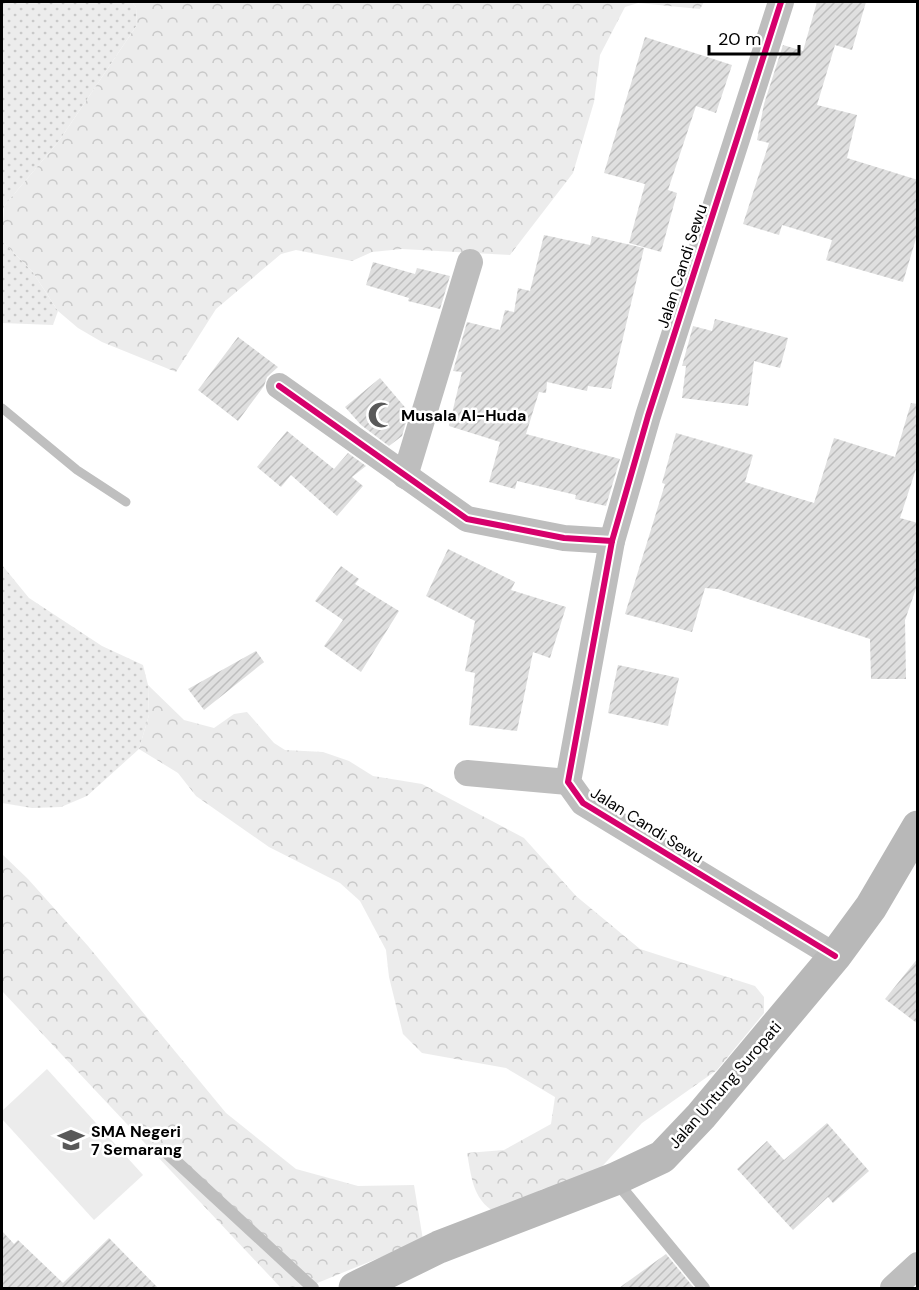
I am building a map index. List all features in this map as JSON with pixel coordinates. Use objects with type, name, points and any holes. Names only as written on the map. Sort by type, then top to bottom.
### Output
[{"type":"main road","name":"Jalan Untung Suropati","points":[[355,1288],[439,1247],[615,1179],[662,1157],[701,1116],[835,956],[871,908],[918,827]]},
{"type":"street","name":"Jalan Candi Sewu","points":[[781,2],[648,416],[612,541],[568,782],[583,802],[835,956]]},
{"type":"street","points":[[405,476],[470,262]]},
{"type":"street","points":[[279,386],[467,519],[564,538],[612,541]]},
{"type":"street","points":[[467,773],[568,782]]},
{"type":"street","points":[[893,1288],[918,1265]]},
{"type":"lane","points":[[167,1153],[313,1288]]},
{"type":"lane","points":[[615,1179],[704,1288]]},
{"type":"green space","points":[[2,2],[132,2],[136,7],[137,25],[59,141],[4,206],[2,213]]},
{"type":"green space","points":[[132,2],[704,2],[700,9],[638,3],[625,7],[600,55],[594,102],[573,173],[510,255],[402,249],[372,252],[352,261],[296,250],[281,254],[216,309],[176,372],[102,342],[78,328],[58,311],[32,271],[2,241],[4,206],[59,141],[137,25],[136,7]]},
{"type":"green space","points":[[2,241],[32,271],[58,311],[53,325],[2,323]]},
{"type":"green space","points":[[2,565],[29,598],[102,646],[143,665],[148,685],[149,715],[139,749],[87,796],[61,807],[32,808],[2,803]]},
{"type":"green space","points":[[148,685],[184,720],[214,728],[234,714],[247,712],[274,743],[285,750],[323,752],[349,761],[373,776],[422,784],[524,838],[576,896],[640,949],[755,986],[764,997],[764,1013],[717,1070],[642,1123],[585,1182],[542,1189],[500,1215],[484,1204],[479,1197],[467,1153],[504,1150],[551,1124],[555,1097],[506,1068],[422,1053],[403,1034],[389,977],[386,950],[360,901],[340,883],[269,847],[196,796],[178,773],[139,749],[149,715]]},
{"type":"green space","points":[[2,854],[28,879],[88,946],[226,1113],[296,1169],[358,1186],[414,1185],[423,1240],[305,1288],[281,1288],[2,991]]},
{"type":"green space","points":[[47,1069],[143,1175],[94,1220],[2,1119],[2,1111]]},
{"type":"building","points":[[817,2],[866,2],[852,50],[835,45],[817,105],[857,115],[847,158],[918,180],[918,232],[903,282],[826,260],[832,240],[782,225],[779,235],[743,224],[769,143],[757,140],[764,104],[783,45],[803,51]]},
{"type":"building","points":[[645,37],[732,65],[716,113],[696,106],[668,190],[677,193],[661,252],[629,243],[645,184],[604,173]]},
{"type":"building","points":[[544,235],[590,245],[592,236],[644,248],[611,389],[588,386],[587,391],[547,382],[546,393],[539,392],[526,434],[620,459],[606,506],[575,499],[576,495],[517,481],[515,489],[489,482],[500,442],[449,426],[462,372],[453,371],[467,322],[500,330],[505,310],[514,312],[518,288],[530,291]]},
{"type":"building","points":[[373,262],[415,274],[417,268],[450,276],[440,309],[408,301],[409,298],[366,285]]},
{"type":"building","points":[[715,319],[788,338],[780,368],[754,361],[748,406],[682,398],[686,366],[682,366],[693,326],[712,331]]},
{"type":"building","points":[[238,337],[278,367],[267,377],[264,386],[238,421],[198,390]]},
{"type":"building","name":"Musala Al-Huda","points":[[380,378],[409,412],[402,436],[389,446],[361,425],[345,407]]},
{"type":"building","points":[[911,403],[918,404],[918,463],[900,518],[918,523],[918,583],[905,620],[906,679],[871,679],[870,639],[718,589],[705,588],[692,632],[625,614],[665,484],[662,483],[676,433],[753,455],[745,482],[814,503],[834,438],[895,457]]},
{"type":"building","points":[[287,431],[334,469],[348,453],[366,466],[352,477],[363,486],[337,516],[291,475],[281,487],[257,467]]},
{"type":"building","points":[[448,549],[515,582],[511,590],[566,607],[550,658],[533,652],[517,731],[469,725],[475,673],[465,671],[475,621],[426,596]]},
{"type":"building","points":[[341,566],[359,579],[355,584],[399,611],[361,672],[324,646],[343,620],[315,601]]},
{"type":"building","points":[[256,651],[264,662],[204,710],[188,689]]},
{"type":"building","points":[[618,665],[679,678],[668,726],[608,713]]},
{"type":"building","points":[[918,958],[918,1024],[885,999]]},
{"type":"building","points":[[827,1123],[869,1171],[833,1203],[828,1197],[793,1230],[737,1169],[767,1141],[784,1160]]},
{"type":"building","points":[[2,1231],[14,1244],[18,1240],[63,1283],[109,1238],[158,1288],[2,1288]]},
{"type":"building","points":[[666,1254],[694,1288],[619,1288]]},
{"type":"waterway","points":[[2,408],[77,470],[126,502]]},
{"type":"cycle path","points":[[781,2],[648,416],[612,541],[568,782],[583,803],[835,956]]},
{"type":"cycle path","points":[[279,386],[467,519],[564,538],[612,541]]},
{"type":"place","name":"Musala Al-Huda","points":[[381,415]]},
{"type":"place","name":"SMA Negeri 7 Semarang","points":[[71,1140]]}]
